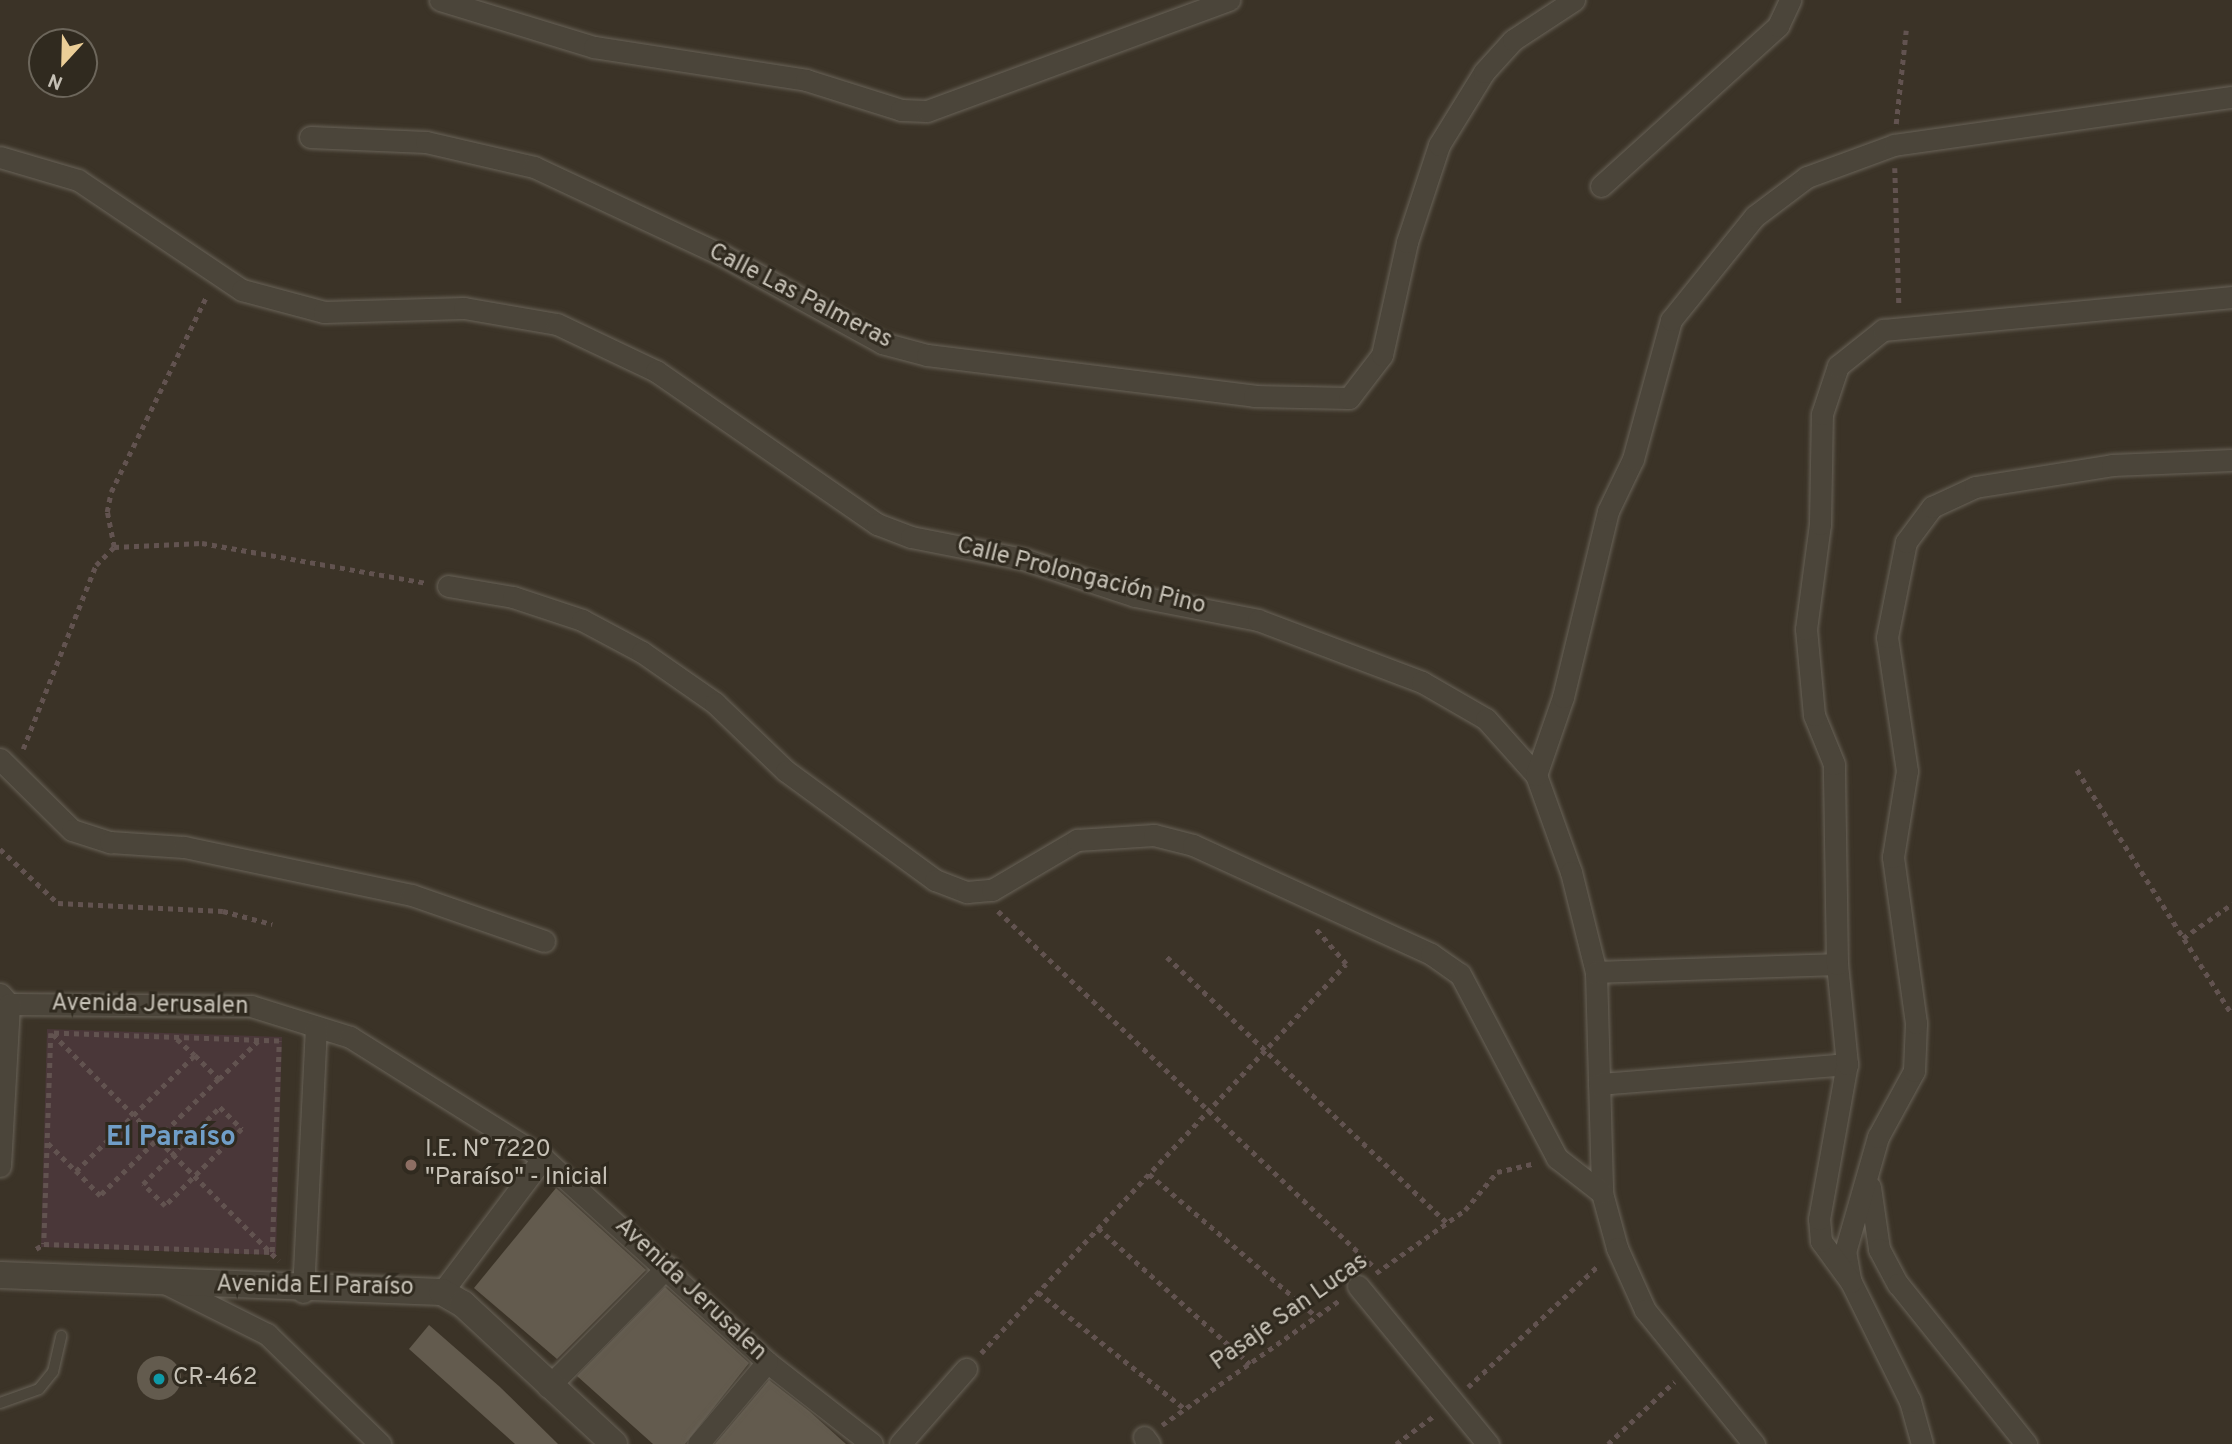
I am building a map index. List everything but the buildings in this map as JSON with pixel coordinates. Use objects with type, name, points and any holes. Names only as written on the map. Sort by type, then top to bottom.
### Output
[{"type":"street","points":[[440,0],[594,47],[806,80],[901,110],[927,111],[1229,0]]},
{"type":"street","name":"Calle Las Palmeras","points":[[310,136],[426,142],[534,167],[722,256],[882,343],[927,355],[1255,396],[1349,398],[1382,355],[1407,242],[1439,145],[1484,72],[1513,40],[1574,0]]},
{"type":"street","points":[[1601,186],[1778,26],[1790,0]]},
{"type":"street","points":[[1536,775],[1563,698],[1608,511],[1633,458],[1671,320],[1755,216],[1807,177],[1894,145],[2232,97]]},
{"type":"street","name":"Calle Prolongación Pino","points":[[0,157],[78,180],[138,216],[216,277],[324,312],[464,307],[557,324],[656,371],[877,524],[911,537],[1023,559],[1135,596],[1258,620],[1422,682],[1486,719],[1536,775],[1571,872],[1596,972],[1602,1193],[1617,1248],[1645,1310],[1688,1369],[1754,1444]]},
{"type":"street","points":[[1922,1444],[1910,1401],[1851,1282],[1821,1241],[1819,1219],[1847,1064],[1837,964],[1834,764],[1814,715],[1806,629],[1820,524],[1822,414],[1838,366],[1883,330],[2232,297]]},
{"type":"street","points":[[1851,1282],[1845,1252],[1878,1137],[1914,1071],[1916,1023],[1894,857],[1907,771],[1887,638],[1906,542],[1932,507],[1975,487],[2112,466],[2232,460]]},
{"type":"street","points":[[449,586],[513,597],[582,620],[642,652],[715,704],[786,771],[935,880],[977,891],[992,890],[1077,840],[1154,835],[1193,845],[1335,909],[1460,974],[1557,1158],[1602,1193]]},
{"type":"street","points":[[7,766],[72,830],[110,842],[184,847],[412,895],[544,941]]},
{"type":"street","points":[[1596,972],[1837,964]]},
{"type":"street","points":[[0,1167],[5,999]]},
{"type":"street","name":"Avenida Jerusalen","points":[[5,999],[251,1006],[350,1037],[543,1158],[668,1266],[767,1362],[872,1444]]},
{"type":"street","points":[[303,1292],[316,1027]]},
{"type":"street","points":[[1600,1084],[1847,1064]]},
{"type":"street","points":[[1878,1137],[1868,1203],[1879,1249],[1939,1339],[2026,1444]]},
{"type":"street","points":[[442,1292],[543,1158]]},
{"type":"street","points":[[548,1387],[668,1266]]},
{"type":"street","name":"Avenida El Paraíso","points":[[0,1275],[303,1292],[417,1287],[442,1292],[463,1304],[548,1387],[614,1444]]},
{"type":"street","points":[[167,1284],[267,1334],[380,1444]]},
{"type":"street","points":[[1358,1286],[1488,1444]]},
{"type":"street","points":[[698,1444],[767,1362]]},
{"type":"street","points":[[900,1444],[966,1369]]},
{"type":"lane","points":[[0,1403],[38,1389],[53,1372],[61,1336]]},
{"type":"path","points":[[1900,328],[1894,145],[1906,31]]},
{"type":"path","points":[[114,547],[107,512],[111,492],[216,277]]},
{"type":"path","points":[[7,766],[96,565],[114,547],[202,543],[449,586]]},
{"type":"path","points":[[2077,770],[2232,1014]]},
{"type":"path","points":[[0,849],[58,902],[223,911],[272,923]]},
{"type":"path","points":[[977,891],[1379,1272]]},
{"type":"path","points":[[2183,938],[2232,904]]},
{"type":"path","points":[[1167,957],[1447,1223]]},
{"type":"path","points":[[966,1369],[1346,964]]},
{"type":"path","points":[[5,999],[51,1033],[272,1252],[303,1292]]},
{"type":"path","points":[[51,1033],[279,1041],[272,1252]]},
{"type":"path","points":[[51,1033],[44,1244],[272,1252]]},
{"type":"path","points":[[176,1038],[219,1079]]},
{"type":"path","points":[[48,1143],[100,1196],[258,1040]]},
{"type":"path","points":[[76,1171],[195,1055]]},
{"type":"path","points":[[220,1107],[242,1129],[165,1206],[143,1184],[173,1154],[220,1107]]},
{"type":"path","name":"Pasaje San Lucas","points":[[1146,1441],[1185,1409],[1465,1210],[1497,1172],[1557,1158]]},
{"type":"path","points":[[1149,1174],[1316,1316]]},
{"type":"path","points":[[1098,1227],[1250,1364]]},
{"type":"path","points":[[1396,1444],[1452,1401],[1617,1248]]},
{"type":"path","points":[[1038,1292],[1185,1409]]},
{"type":"path","points":[[1608,1444],[1688,1369]]},
{"type":"shaded area","points":[[47,1029],[282,1037],[276,1255],[41,1247]]},
{"type":"place","name":"I.E. N° 7220 \"Paraíso\" - Inicial","points":[[411,1165]]},
{"type":"place","name":"CR-462","points":[[159,1379]]},
{"type":"district","name":"El Paraíso","points":[[171,1138]]}]
